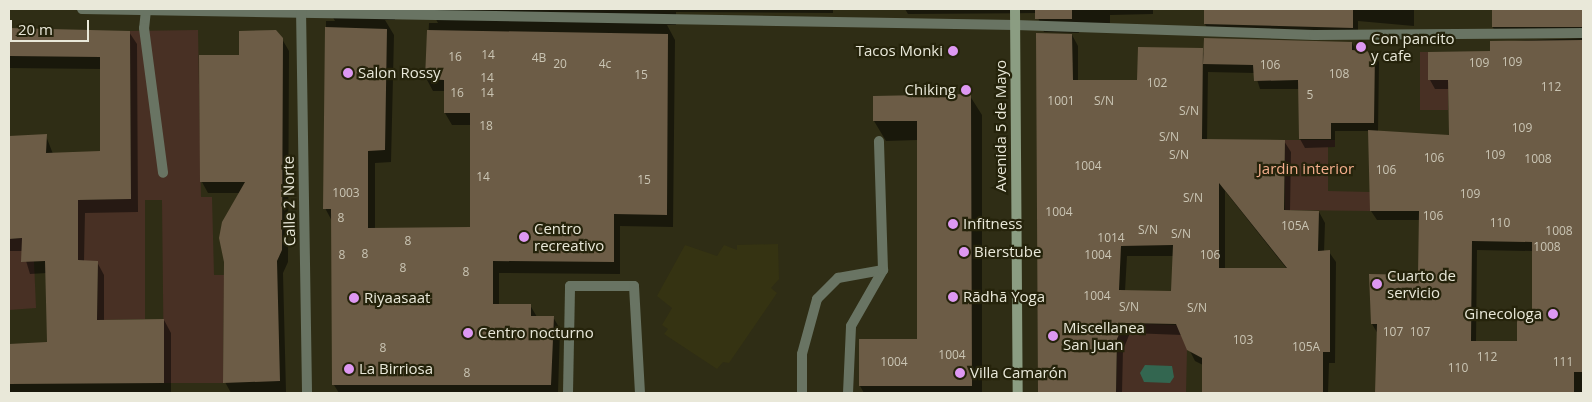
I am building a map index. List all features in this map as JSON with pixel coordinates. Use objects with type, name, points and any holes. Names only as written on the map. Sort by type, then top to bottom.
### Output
[{"type":"main road","name":"Avenida 5 de Mayo","points":[[1016,9],[1018,393]]},
{"type":"street","points":[[82,9],[301,11],[1015,24],[1314,35],[1583,33]]},
{"type":"street","points":[[146,10],[144,28],[163,173]]},
{"type":"street","name":"Calle 2 Norte","points":[[301,11],[307,393]]},
{"type":"street","points":[[848,393],[851,326],[883,270],[879,142]]},
{"type":"street","points":[[802,393],[802,354],[817,300],[838,278],[883,270]]},
{"type":"street","points":[[568,393],[570,286],[634,286],[640,393]]},
{"type":"shaded area","points":[[778,244],[779,279],[771,288],[777,293],[729,363],[723,362],[717,369],[664,334],[668,329],[662,325],[672,308],[657,296],[685,245],[717,256],[724,245],[737,250],[737,245]]},
{"type":"shaded area","points":[[1145,365],[1172,366],[1174,377],[1170,383],[1144,382],[1140,373]]},
{"type":"green space","points":[[198,30],[201,197],[212,197],[214,275],[224,275],[223,383],[164,383],[162,200],[145,200],[145,319],[97,320],[98,261],[78,261],[78,200],[131,199],[130,31]]},
{"type":"green space","points":[[1420,52],[1428,52],[1428,80],[1448,80],[1448,110],[1420,110]]},
{"type":"green space","name":"Jardin interior","points":[[1285,140],[1335,140],[1335,147],[1328,147],[1328,191],[1370,192],[1370,211],[1285,210]]},
{"type":"green space","points":[[22,238],[22,262],[34,261],[36,308],[9,310],[9,239]]},
{"type":"green space","points":[[1118,323],[1179,325],[1187,349],[1186,393],[1116,393]]},
{"type":"building","points":[[1035,9],[1072,9],[1072,19],[1035,19]]},
{"type":"building","points":[[1204,9],[1353,9],[1353,28],[1204,24]]},
{"type":"building","points":[[1492,9],[1583,9],[1583,27],[1492,27]]},
{"type":"building","points":[[325,27],[387,29],[385,150],[368,151],[368,228],[470,227],[470,113],[444,113],[444,80],[425,79],[427,30],[668,34],[667,215],[614,214],[614,262],[493,261],[493,304],[531,304],[531,316],[554,316],[551,385],[332,385],[331,209],[323,209]]},
{"type":"building","points":[[9,28],[130,31],[131,199],[78,200],[78,260],[98,261],[97,320],[164,319],[164,383],[9,384],[9,344],[47,342],[45,261],[21,262],[22,238],[9,239],[9,136],[47,134],[46,153],[100,151],[100,57],[9,56]]},
{"type":"building","points":[[276,30],[283,38],[282,250],[277,261],[280,381],[223,383],[224,262],[219,238],[222,222],[245,182],[200,182],[199,55],[239,55],[239,31]]},
{"type":"building","points":[[1036,33],[1072,34],[1073,80],[1137,80],[1138,47],[1203,48],[1202,139],[1285,140],[1284,210],[1319,211],[1318,251],[1330,250],[1330,352],[1323,352],[1323,393],[1202,393],[1202,358],[1187,350],[1176,324],[1124,323],[1117,339],[1116,393],[1038,393]],"holes":[[[1219,183],[1287,268],[1219,268]],[[1173,245],[1171,291],[1119,290],[1121,246]]]},
{"type":"building","points":[[1204,38],[1352,42],[1352,50],[1375,52],[1374,123],[1331,123],[1331,139],[1299,139],[1298,80],[1254,81],[1253,65],[1203,64]]},
{"type":"building","points":[[1583,40],[1583,372],[1574,372],[1574,393],[1375,393],[1377,324],[1371,324],[1369,274],[1418,275],[1419,211],[1370,211],[1368,130],[1449,135],[1448,80],[1428,80],[1428,52],[1490,51],[1490,41]],"holes":[[[1472,241],[1532,242],[1532,313],[1517,313],[1517,341],[1471,341]]]},
{"type":"building","points":[[971,94],[972,386],[859,386],[859,339],[917,339],[917,121],[873,121],[873,96]]},
{"type":"place","name":"Con pancito y cafe","points":[[1361,47]]},
{"type":"place","name":"Tacos Monki","points":[[953,51]]},
{"type":"place","name":"Salon Rossy","points":[[348,73]]},
{"type":"place","name":"Chiking","points":[[966,90]]},
{"type":"place","name":"Infitness","points":[[953,224]]},
{"type":"place","name":"Centro recreativo","points":[[524,237]]},
{"type":"place","name":"Bierstube","points":[[964,252]]},
{"type":"place","name":"Cuarto de servicio","points":[[1377,284]]},
{"type":"place","name":"Rādhā Yoga","points":[[953,297]]},
{"type":"place","name":"Riyaasaat","points":[[354,298]]},
{"type":"place","name":"Ginecologa","points":[[1553,314]]},
{"type":"place","name":"Centro nocturno","points":[[468,333]]},
{"type":"place","name":"Miscellanea San Juan","points":[[1053,336]]},
{"type":"place","name":"La Birriosa","points":[[349,369]]},
{"type":"place","name":"Villa Camarón","points":[[960,373]]}]
